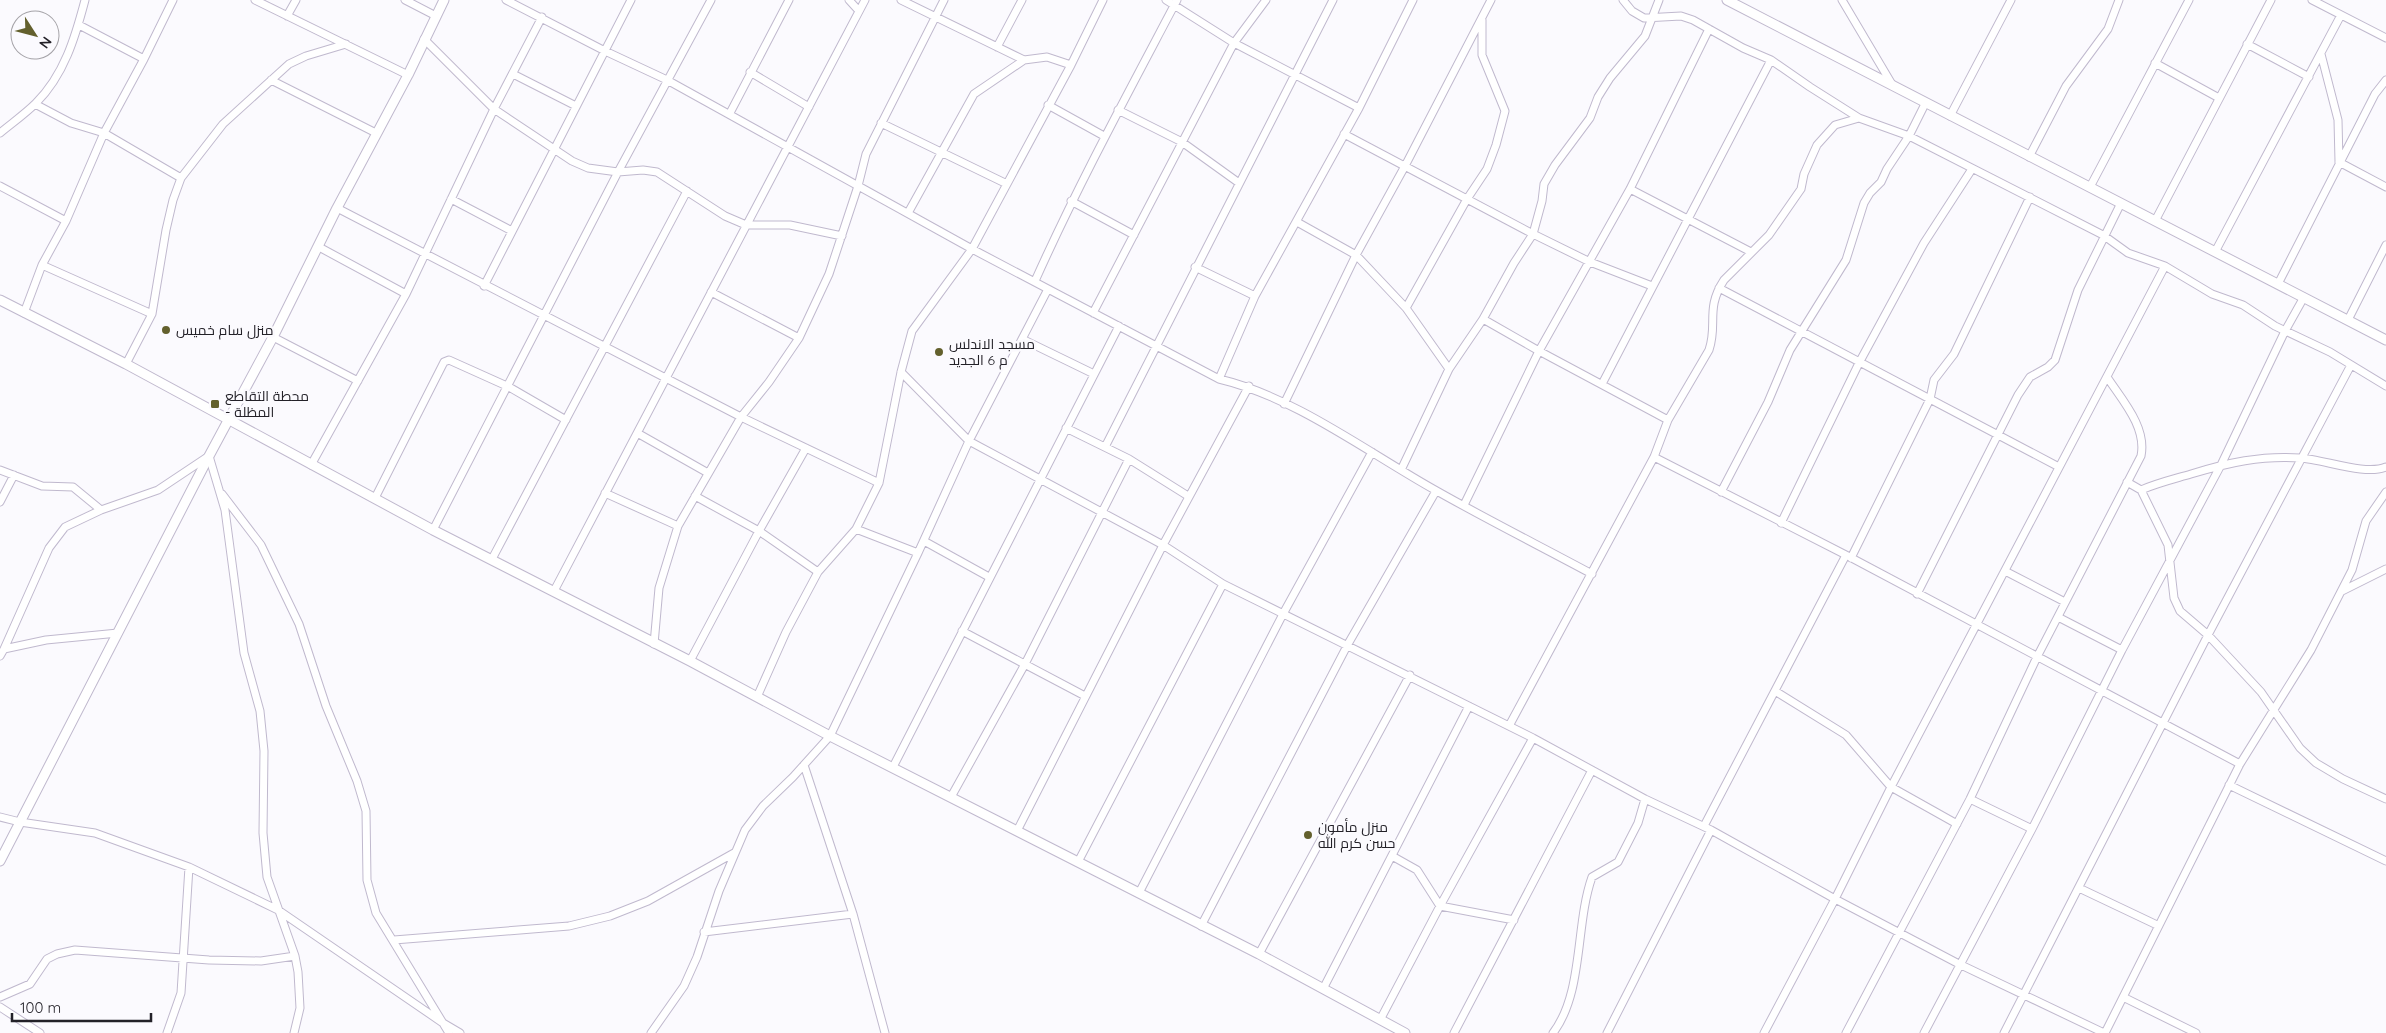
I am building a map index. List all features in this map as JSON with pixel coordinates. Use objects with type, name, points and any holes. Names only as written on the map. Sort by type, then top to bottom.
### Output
[{"type":"street","points":[[0,133],[35,104],[52,84],[65,62],[85,0]]},
{"type":"street","points":[[24,313],[42,265],[66,220],[104,133],[144,59],[172,0]]},
{"type":"street","points":[[255,0],[408,75]]},
{"type":"street","points":[[287,16],[296,0]]},
{"type":"street","points":[[405,0],[436,16]]},
{"type":"street","points":[[0,861],[209,456],[273,337],[337,208],[408,75],[443,0]]},
{"type":"street","points":[[506,0],[605,51],[668,80],[972,249],[1219,379],[1248,386],[1284,404],[1372,452],[1436,491],[1592,574]]},
{"type":"street","points":[[484,286],[631,0]]},
{"type":"street","points":[[433,530],[545,317],[618,172],[711,0]]},
{"type":"street","points":[[730,113],[788,0]]},
{"type":"street","points":[[848,0],[859,11]]},
{"type":"street","points":[[554,592],[605,493],[639,434],[666,377],[865,0]]},
{"type":"street","points":[[901,0],[1024,60]]},
{"type":"street","points":[[654,644],[658,588],[678,526],[741,417],[769,382],[799,338],[829,274],[858,186],[866,154],[944,0]]},
{"type":"street","points":[[998,47],[1022,0]]},
{"type":"street","points":[[757,697],[786,632],[818,572],[856,529],[879,482],[901,372],[912,331],[972,249],[1071,65],[1103,0]]},
{"type":"street","points":[[1166,0],[1176,2],[1234,43],[1359,108]]},
{"type":"street","points":[[1093,313],[1234,43],[1266,0]]},
{"type":"street","points":[[1104,447],[1333,0]]},
{"type":"street","points":[[1219,379],[1255,296],[1359,108],[1413,0]]},
{"type":"street","points":[[1284,404],[1356,255],[1406,166],[1491,0]]},
{"type":"street","points":[[1623,0],[1637,15],[1651,19],[1686,17],[1743,48],[1772,60],[1859,118],[1909,136],[2103,235],[2128,253],[2165,266],[2212,294],[2243,304],[2285,331],[2323,348],[2386,386]]},
{"type":"street","points":[[1401,470],[1449,369],[1483,319],[1514,263],[1533,234],[1541,210],[1544,184],[1590,118],[1598,97],[1610,78],[1645,36],[1659,0]]},
{"type":"street","points":[[1727,0],[1925,104],[2386,340]]},
{"type":"street","points":[[1842,0],[1895,88]]},
{"type":"street","points":[[1950,116],[2011,0]]},
{"type":"street","points":[[2028,157],[2066,86],[2108,29],[2119,0]]},
{"type":"street","points":[[2090,187],[2189,0]]},
{"type":"street","points":[[2155,221],[2247,44],[2272,0]]},
{"type":"street","points":[[2312,0],[2386,38]]},
{"type":"street","points":[[1035,281],[1071,201],[1176,2]]},
{"type":"street","points":[[2215,252],[2342,15]]},
{"type":"street","points":[[311,465],[406,294],[494,110],[542,17]]},
{"type":"street","points":[[1406,308],[1467,199],[1487,169],[1505,111],[1482,55],[1482,17]]},
{"type":"street","points":[[78,25],[144,59]]},
{"type":"street","points":[[1464,505],[1539,351],[1630,189],[1709,29]]},
{"type":"street","points":[[424,39],[494,110],[554,149],[588,168],[618,172],[643,170],[657,172],[725,216],[746,225],[790,225],[842,236]]},
{"type":"street","points":[[126,364],[152,314],[172,200],[182,178],[223,124],[289,64],[306,56],[346,44]]},
{"type":"street","points":[[2247,44],[2309,77]]},
{"type":"street","points":[[2321,54],[2338,120],[2339,162]]},
{"type":"street","points":[[908,213],[943,153],[974,94],[1024,60],[1047,58],[1071,65]]},
{"type":"street","points":[[1602,384],[1687,218],[1772,60]]},
{"type":"street","points":[[2155,64],[2219,98]]},
{"type":"street","points":[[750,72],[809,107]]},
{"type":"street","points":[[512,74],[576,106]]},
{"type":"street","points":[[271,80],[376,133]]},
{"type":"street","points":[[2278,284],[2375,94],[2386,80]]},
{"type":"street","points":[[35,104],[71,123],[104,133],[182,178]]},
{"type":"street","points":[[1721,492],[1757,424],[1800,331],[1846,260],[1857,222],[1870,193],[1881,182],[1886,168],[1909,136],[1925,104]]},
{"type":"street","points":[[1048,105],[1104,136]]},
{"type":"street","points":[[1118,110],[1182,142],[1239,183]]},
{"type":"street","points":[[1509,726],[1654,457],[1668,420],[1712,342],[1712,308],[1719,288],[1769,235],[1801,189],[1804,174],[1817,145],[1835,125],[1859,118]]},
{"type":"street","points":[[881,123],[1006,184]]},
{"type":"street","points":[[1344,134],[1533,234],[1590,262],[1652,286]]},
{"type":"street","points":[[2339,162],[2386,187]]},
{"type":"street","points":[[1781,523],[1859,363],[1924,243],[1972,169]]},
{"type":"street","points":[[0,186],[66,220]]},
{"type":"street","points":[[1630,189],[1752,252]]},
{"type":"street","points":[[492,559],[687,191]]},
{"type":"street","points":[[1607,1033],[1775,691],[1930,399],[1934,380],[1954,354],[2030,197]]},
{"type":"street","points":[[451,199],[512,231]]},
{"type":"street","points":[[1071,201],[1134,235]]},
{"type":"street","points":[[1917,594],[1997,434],[2025,383],[2055,360],[2078,290],[2103,235],[2121,203]]},
{"type":"street","points":[[337,208],[484,286],[666,377],[741,417],[879,482]]},
{"type":"street","points":[[1297,222],[1356,255],[1406,308],[1449,369]]},
{"type":"street","points":[[2348,320],[2375,263],[2386,245]]},
{"type":"street","points":[[319,247],[406,294]]},
{"type":"street","points":[[42,265],[152,314]]},
{"type":"street","points":[[1764,1033],[2165,266]]},
{"type":"street","points":[[1195,267],[1255,296]]},
{"type":"street","points":[[1719,288],[2059,467]]},
{"type":"street","points":[[651,1033],[684,986],[697,957],[704,932],[745,830],[763,806],[830,736],[924,541],[969,441],[1048,289]]},
{"type":"street","points":[[711,292],[799,338]]},
{"type":"street","points":[[1924,1033],[2032,829],[2122,650],[2221,465],[2285,331],[2304,297]]},
{"type":"street","points":[[0,300],[126,364],[433,530],[690,661],[830,736],[1017,832],[1259,954],[1405,1033]]},
{"type":"street","points":[[1483,319],[1668,420]]},
{"type":"street","points":[[893,767],[1039,478],[1119,326]]},
{"type":"street","points":[[273,337],[358,381]]},
{"type":"street","points":[[1022,339],[1094,374]]},
{"type":"street","points":[[375,498],[444,362],[449,360],[509,386],[566,420]]},
{"type":"street","points":[[2004,1033],[2208,635],[2300,458],[2351,365]]},
{"type":"street","points":[[901,372],[969,441],[1163,545],[1222,584],[1348,644],[1533,738],[1645,799],[1707,828],[1835,899],[1959,964],[2104,1033],[2240,764],[2300,670],[2352,570],[2366,521],[2386,492]]},
{"type":"street","points":[[1846,1033],[1970,799],[2037,657],[2141,456],[2143,440],[2138,425],[2107,377]]},
{"type":"street","points":[[1017,832],[1188,496],[1248,386]]},
{"type":"street","points":[[1066,428],[1129,459],[1188,496]]},
{"type":"street","points":[[639,434],[708,473]]},
{"type":"street","points":[[690,661],[759,531],[806,448]]},
{"type":"street","points":[[1139,893],[1283,614],[1372,452]]},
{"type":"street","points":[[209,456],[225,510],[244,653],[260,712],[264,751],[263,833],[268,877],[295,956],[300,1008],[294,1033]]},
{"type":"street","points":[[0,656],[49,548],[65,527],[101,510],[158,490],[209,456]]},
{"type":"street","points":[[1654,457],[1848,556],[1976,626],[2240,764]]},
{"type":"street","points":[[2141,490],[2163,481],[2221,465],[2252,459],[2300,458],[2371,470],[2386,467]]},
{"type":"street","points":[[951,797],[1026,664],[1129,459]]},
{"type":"street","points":[[0,470],[42,486],[73,486],[101,510]]},
{"type":"street","points":[[0,502],[14,475]]},
{"type":"street","points":[[2127,482],[2141,490],[2168,545],[2174,598],[2180,611],[2208,635],[2261,692],[2300,748],[2316,763],[2343,779],[2386,799]]},
{"type":"street","points":[[220,491],[261,545],[299,624],[326,706],[356,780],[366,811],[367,880],[376,913],[449,1033]]},
{"type":"street","points":[[1201,926],[1348,644],[1436,491]]},
{"type":"street","points":[[605,493],[678,526]]},
{"type":"street","points":[[694,496],[759,531],[818,572]]},
{"type":"street","points":[[856,529],[918,553]]},
{"type":"street","points":[[924,541],[989,577]]},
{"type":"street","points":[[2341,591],[2386,569]]},
{"type":"street","points":[[2005,571],[2065,602]]},
{"type":"street","points":[[1078,862],[1222,584]]},
{"type":"street","points":[[2058,616],[2122,650]]},
{"type":"street","points":[[962,631],[1085,696]]},
{"type":"street","points":[[4,649],[46,640],[118,633]]},
{"type":"street","points":[[1259,954],[1410,675]]},
{"type":"street","points":[[1775,691],[1846,735],[1891,787],[1957,824]]},
{"type":"street","points":[[1323,989],[1469,706]]},
{"type":"street","points":[[1380,1020],[1440,906],[1533,738]]},
{"type":"street","points":[[804,765],[853,914],[885,1033]]},
{"type":"street","points":[[1454,1033],[1592,770]]},
{"type":"street","points":[[2229,785],[2386,862]]},
{"type":"street","points":[[1553,1033],[1569,1001],[1576,970],[1583,908],[1592,877],[1618,862],[1638,823],[1645,799]]},
{"type":"street","points":[[1970,799],[2032,829]]},
{"type":"street","points":[[0,817],[20,822],[95,833],[189,867],[278,910],[443,1024],[460,1033]]},
{"type":"street","points":[[394,940],[569,926],[610,916],[648,902],[735,853]]},
{"type":"street","points":[[1392,856],[1417,870],[1440,906],[1514,920]]},
{"type":"street","points":[[167,1033],[181,993],[189,867]]},
{"type":"street","points":[[2079,888],[2157,926]]},
{"type":"street","points":[[704,932],[853,914]]},
{"type":"street","points":[[0,997],[30,984],[47,959],[57,954],[83,950],[182,958],[261,961],[295,956]]},
{"type":"street","points":[[2122,997],[2196,1033]]},
{"type":"street","points":[[0,1007],[40,1033]]},
{"type":"place","name":"منزل سام خميس","points":[[166,330]]},
{"type":"place","name":"مسجد الاندلس م 6 الجديد","points":[[939,352]]},
{"type":"place","name":"محطة التقاطع - المظلة","points":[[215,404]]},
{"type":"place","name":"منزل مأمون حسن كرم الله","points":[[1308,835]]}]
